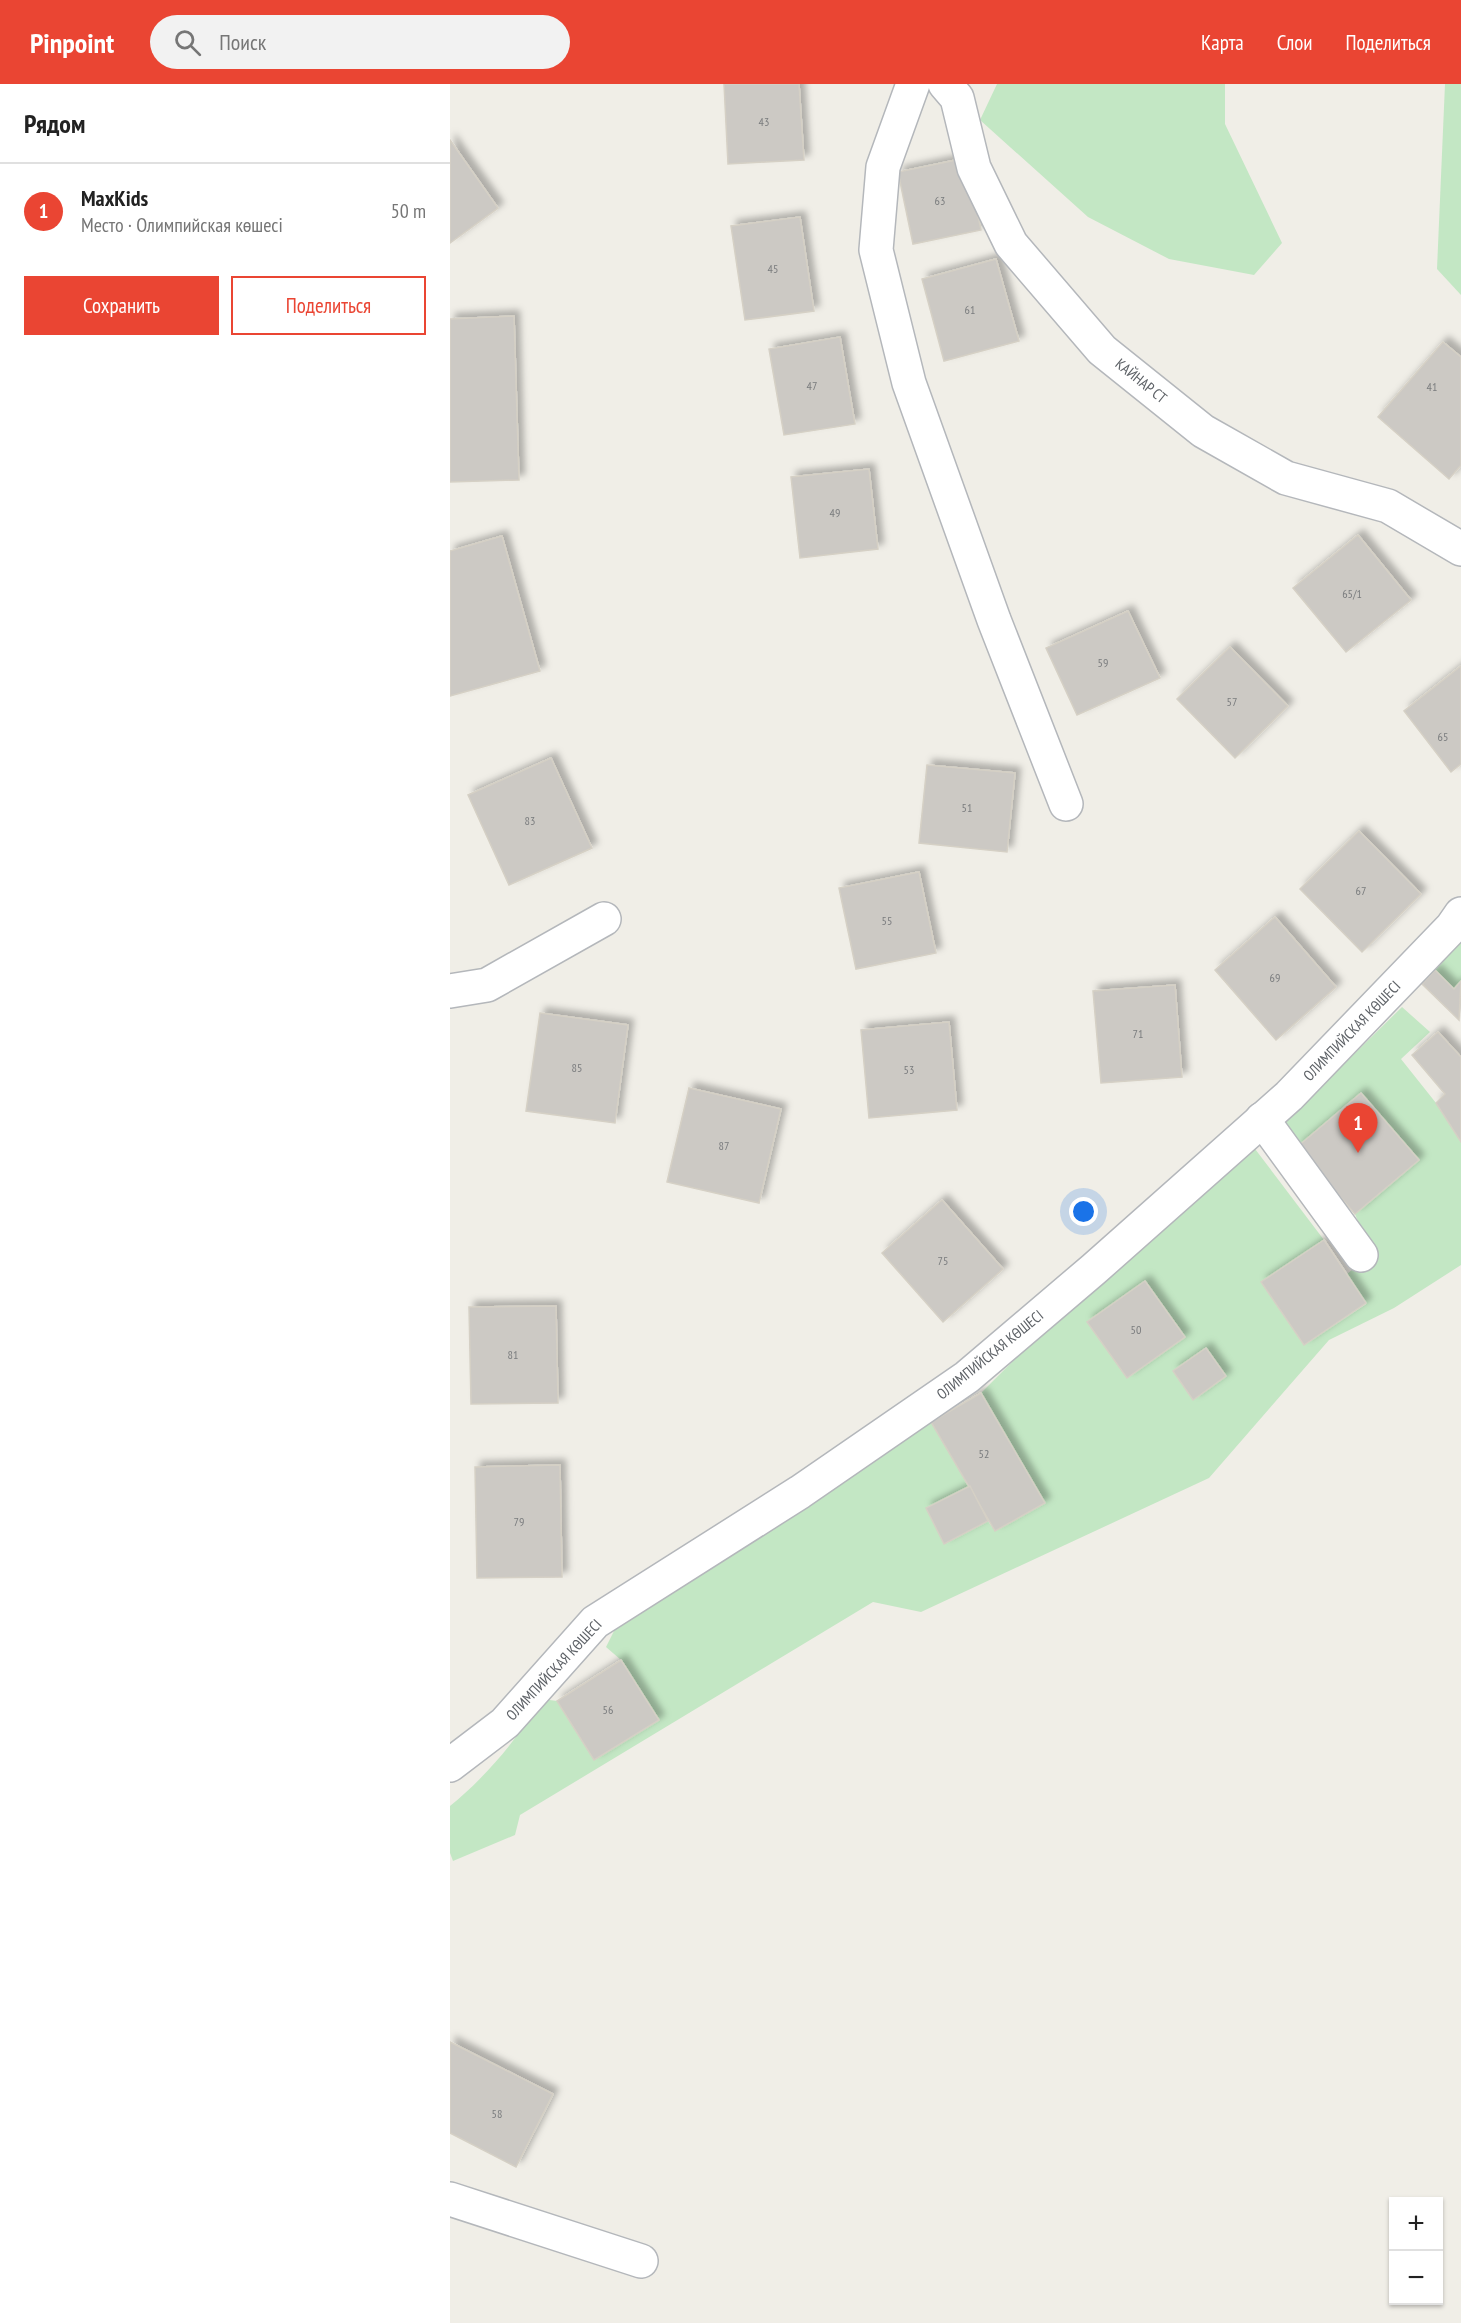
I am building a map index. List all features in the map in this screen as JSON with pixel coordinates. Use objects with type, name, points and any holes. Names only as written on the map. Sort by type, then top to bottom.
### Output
[{"type":"street","points":[[914,84],[883,167],[876,250],[909,382],[994,620],[1066,804]]},
{"type":"street","name":"КАЙНАР СТ","points":[[945,84],[957,98],[974,168],[1011,244],[1102,350],[1203,431],[1286,478],[1388,506],[1461,549]]},
{"type":"street","name":"ОЛИМПИЙСКАЯ КӨШЕСІ","points":[[450,1765],[505,1723],[595,1622],[800,1492],[967,1377],[1094,1269],[1297,1087],[1452,927],[1461,914]]},
{"type":"street","points":[[450,991],[487,985],[604,920]]},
{"type":"street","points":[[1262,1119],[1361,1255]]},
{"type":"street","points":[[450,2199],[641,2260]]},
{"type":"green space","points":[[997,84],[1225,84],[1225,124],[1282,243],[1254,275],[1169,259],[1088,217],[980,120]]},
{"type":"green space","points":[[1445,84],[1461,84],[1461,295],[1437,269]]},
{"type":"green space","points":[[1461,942],[1461,981],[1454,989],[1435,970]]},
{"type":"green space","points":[[1402,1007],[1430,1032],[1401,1059],[1436,1103],[1461,1142],[1461,1265],[1394,1308],[1329,1340],[1209,1478],[921,1612],[873,1602],[520,1815],[515,1835],[453,1861],[450,1853],[450,1806],[476,1783],[500,1756],[523,1728],[542,1699],[557,1701],[594,1760],[659,1720],[621,1660],[606,1647],[622,1615],[822,1495],[931,1422],[970,1486],[926,1508],[944,1544],[988,1521],[995,1531],[1045,1503],[981,1393],[1027,1347],[1249,1141],[1324,1240],[1261,1282],[1304,1345],[1366,1304],[1347,1274],[1371,1254],[1355,1214],[1419,1160],[1361,1093],[1297,1147],[1283,1124]]},
{"type":"building","points":[[724,84],[799,84],[804,160],[728,164]]},
{"type":"building","points":[[450,140],[498,208],[450,243]]},
{"type":"building","points":[[966,158],[981,230],[913,244],[898,172]]},
{"type":"building","points":[[800,217],[814,311],[745,320],[731,226]]},
{"type":"building","points":[[996,259],[1019,341],[944,361],[922,279]]},
{"type":"building","points":[[514,316],[519,480],[450,482],[450,319]]},
{"type":"building","points":[[840,337],[855,424],[784,435],[769,349]]},
{"type":"building","points":[[1443,342],[1461,357],[1461,465],[1449,479],[1378,417]]},
{"type":"building","points":[[869,469],[878,549],[800,558],[791,477]]},
{"type":"building","points":[[1358,535],[1411,600],[1346,652],[1293,588]]},
{"type":"building","points":[[502,536],[540,671],[450,696],[450,551]]},
{"type":"building","points":[[1128,611],[1160,678],[1077,715],[1046,648]]},
{"type":"building","points":[[1230,647],[1288,706],[1235,758],[1177,699]]},
{"type":"building","points":[[1461,666],[1461,764],[1451,772],[1404,711]]},
{"type":"building","points":[[551,758],[592,848],[509,885],[468,795]]},
{"type":"building","points":[[927,765],[1015,773],[1007,852],[919,843]]},
{"type":"building","points":[[1359,831],[1421,894],[1362,952],[1300,889]]},
{"type":"building","points":[[919,872],[936,953],[856,969],[839,888]]},
{"type":"building","points":[[1275,917],[1336,987],[1276,1040],[1215,970]]},
{"type":"building","points":[[1435,970],[1454,989],[1461,981],[1459,1020],[1422,984]]},
{"type":"building","points":[[1175,985],[1182,1077],[1101,1083],[1093,991]]},
{"type":"building","points":[[540,1013],[628,1025],[615,1123],[526,1111]]},
{"type":"building","points":[[949,1022],[957,1110],[869,1118],[861,1030]]},
{"type":"building","points":[[1438,1032],[1461,1057],[1461,1142],[1436,1103],[1445,1094],[1412,1055]]},
{"type":"building","points":[[689,1088],[781,1109],[759,1203],[667,1182]]},
{"type":"building","points":[[1361,1093],[1419,1160],[1355,1214],[1297,1147]]},
{"type":"building","points":[[942,1200],[1003,1269],[943,1322],[882,1253]]},
{"type":"building","points":[[1324,1240],[1366,1303],[1304,1345],[1261,1282]]},
{"type":"building","points":[[1145,1281],[1185,1337],[1127,1378],[1087,1322]]},
{"type":"building","points":[[556,1306],[558,1403],[471,1404],[469,1307]]},
{"type":"building","points":[[1206,1348],[1226,1376],[1193,1400],[1173,1371]]},
{"type":"building","points":[[981,1393],[1045,1503],[995,1531],[931,1422]]},
{"type":"building","points":[[560,1465],[562,1577],[477,1578],[475,1467]]},
{"type":"building","points":[[970,1486],[988,1521],[944,1544],[926,1508]]},
{"type":"building","points":[[621,1660],[659,1720],[594,1760],[557,1701]]},
{"type":"building","points":[[450,2042],[553,2094],[516,2167],[450,2133]]},
{"type":"place","name":"MaxKids","points":[[1358,1153]]}]
